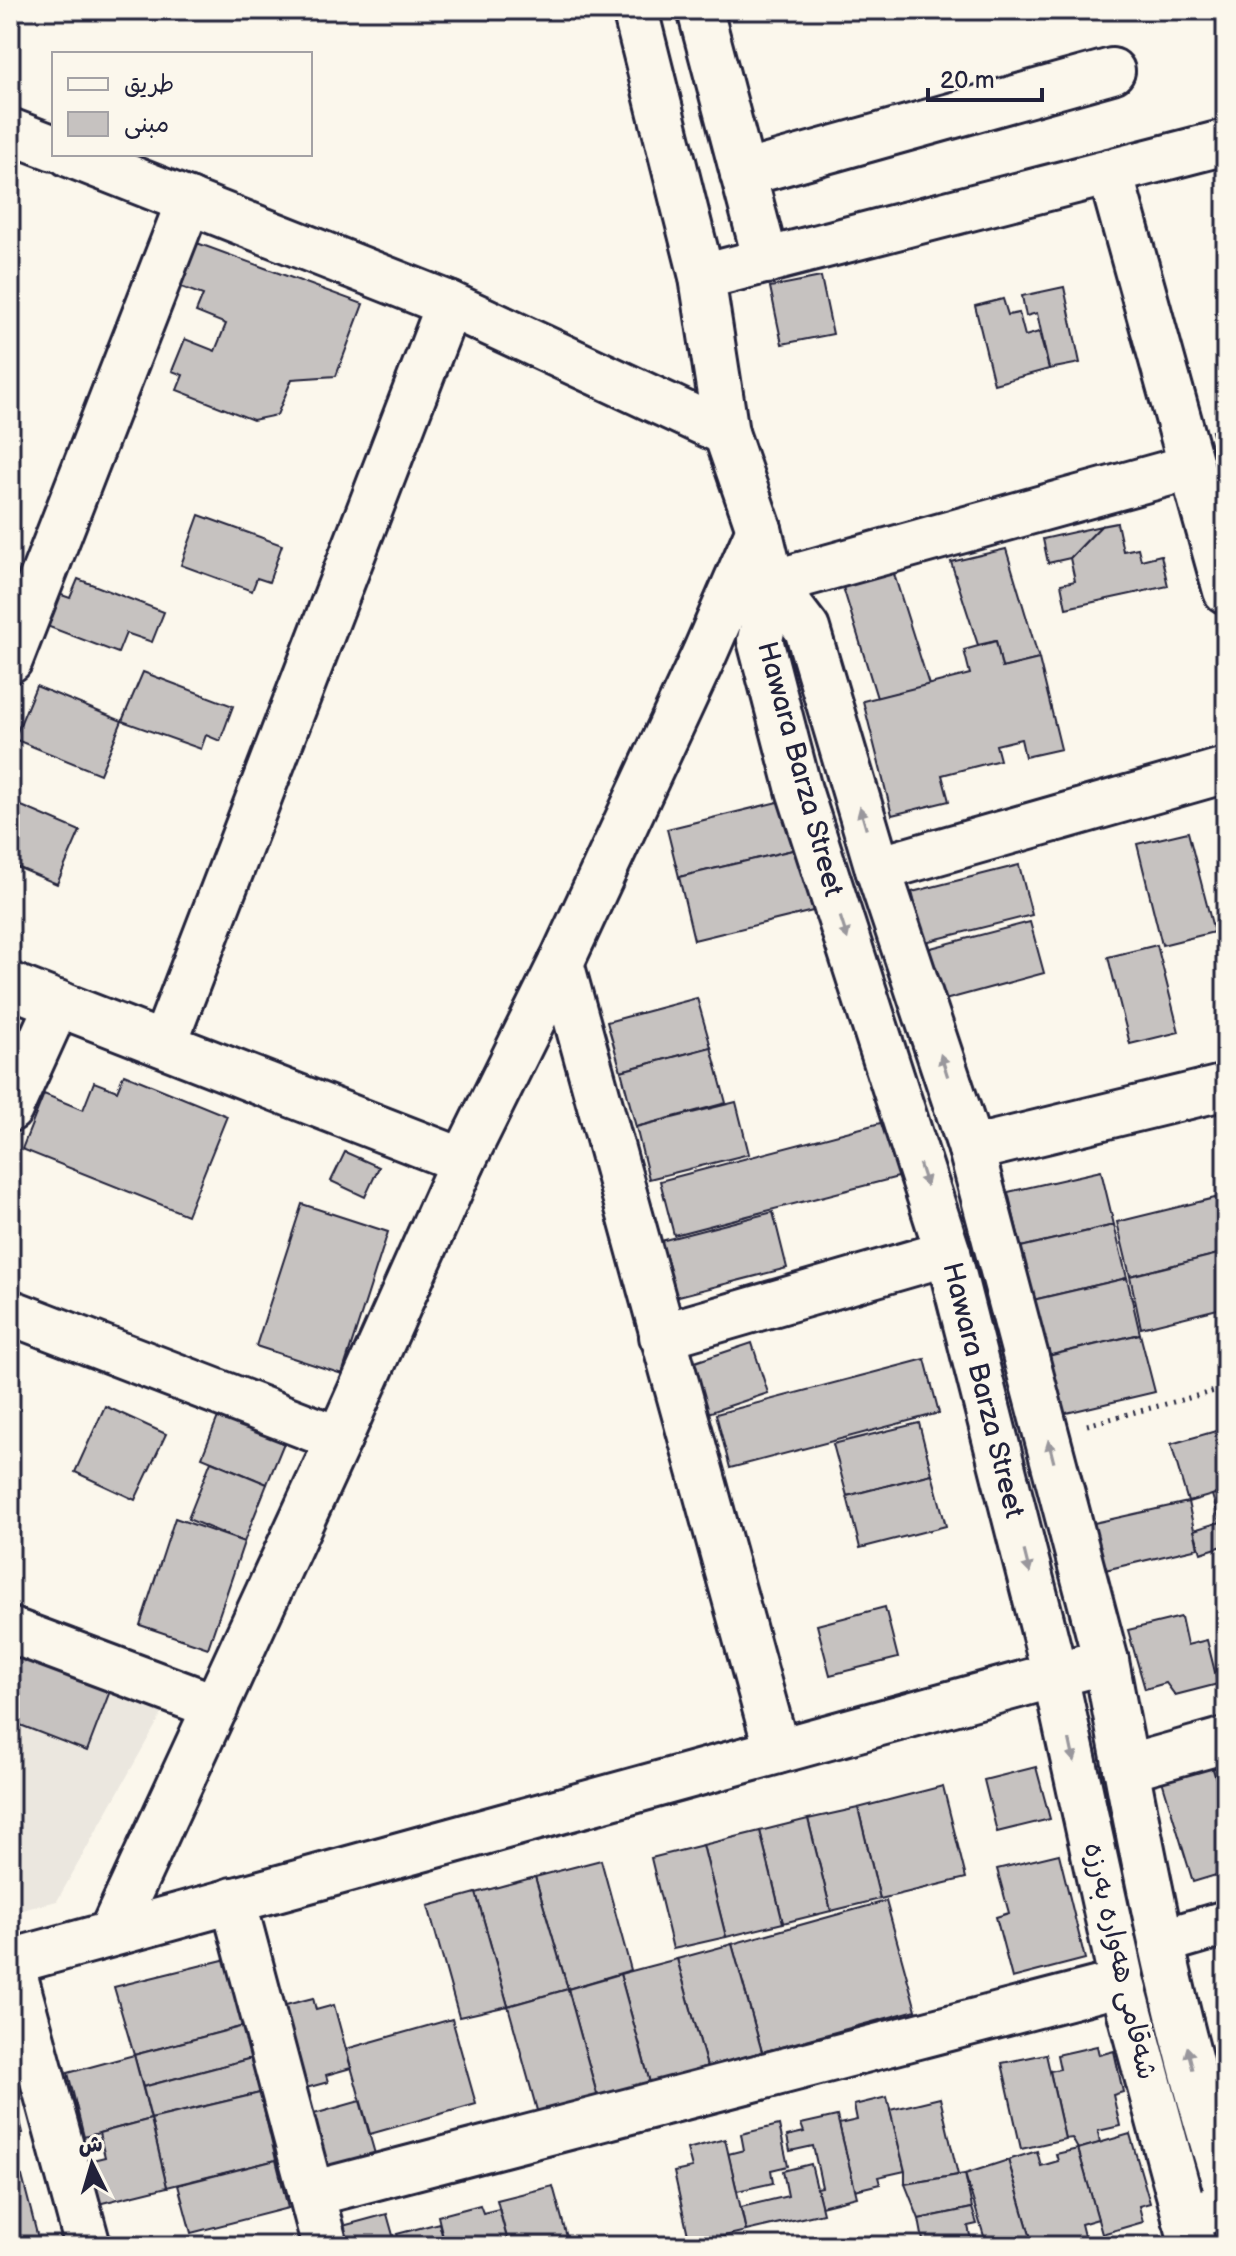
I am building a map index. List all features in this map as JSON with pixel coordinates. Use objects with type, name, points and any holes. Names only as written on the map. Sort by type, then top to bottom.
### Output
[{"type":"street","points":[[635,10],[702,277],[726,433],[759,529],[772,583]]},
{"type":"street","points":[[700,10],[766,261]]},
{"type":"street","points":[[743,174],[1112,71]]},
{"type":"street","points":[[10,131],[52,147]]},
{"type":"street","points":[[702,277],[1226,142]]},
{"type":"street","points":[[74,156],[449,304],[726,433]]},
{"type":"street","points":[[1110,172],[1226,591]]},
{"type":"street","points":[[10,660],[189,201]]},
{"type":"street","points":[[164,1044],[449,304]]},
{"type":"street","points":[[731,594],[1191,467]]},
{"type":"street","points":[[111,1933],[339,1439],[463,1161],[561,963],[759,529]]},
{"type":"street","name":"Hawara Barza Street","points":[[772,583],[807,629],[878,869],[971,1149],[1106,1661]]},
{"type":"street","name":"Hawara Barza Street","points":[[772,583],[760,640],[799,790],[948,1253],[1055,1675]]},
{"type":"street","points":[[704,655],[807,629]]},
{"type":"street","points":[[878,869],[1226,770]]},
{"type":"street","points":[[561,963],[777,1751]]},
{"type":"street","points":[[10,985],[463,1161]]},
{"type":"street","points":[[10,1109],[58,1003]]},
{"type":"street","points":[[971,1149],[1226,1087]]},
{"type":"street","points":[[662,1336],[948,1253]]},
{"type":"street","points":[[10,1312],[339,1439]]},
{"type":"street","points":[[10,1630],[216,1707]]},
{"type":"street","points":[[88,2246],[11,1962],[1106,1661]]},
{"type":"street","name":"شەقامی هەوارە بەرزە","points":[[1106,1661],[1161,1942],[1216,2122],[1226,2186]]},
{"type":"street","name":"شەقامی هەوارە بەرزە","points":[[1055,1675],[1122,1983],[1189,2232]]},
{"type":"street","points":[[1126,1768],[1226,1740]]},
{"type":"street","points":[[233,1900],[325,2246]]},
{"type":"street","points":[[1161,1942],[1226,1923]]},
{"type":"street","points":[[311,2194],[1122,1983]]},
{"type":"street","points":[[1163,2138],[1216,2122]]},
{"type":"street","points":[[1189,2232],[1226,2205]]},
{"type":"path","points":[[1047,1436],[1226,1388]]},
{"type":"shaded area","points":[[10,1654],[163,1712],[57,1901],[10,1913]]},
{"type":"building","points":[[197,243],[363,304],[336,376],[292,379],[277,415],[253,420],[177,390],[183,375],[172,371],[185,339],[215,351],[226,324],[196,312],[203,295],[181,287]]},
{"type":"building","points":[[821,277],[833,334],[782,344],[770,287]]},
{"type":"building","points":[[1064,287],[1080,363],[1049,369],[1037,313],[1026,316],[1022,296]]},
{"type":"building","points":[[1003,299],[1008,315],[1019,313],[1025,336],[1039,332],[1049,369],[994,384],[975,306]]},
{"type":"building","points":[[1226,385],[1226,415],[1220,386]]},
{"type":"building","points":[[1226,429],[1226,444],[1216,446],[1212,431]]},
{"type":"building","points":[[199,515],[282,545],[269,582],[257,578],[252,591],[181,565]]},
{"type":"building","points":[[1117,523],[1123,551],[1138,548],[1141,560],[1161,555],[1168,586],[1066,608],[1061,584],[1075,581],[1070,558],[1101,526]]},
{"type":"building","points":[[1101,526],[1070,558],[1048,563],[1043,539]]},
{"type":"building","points":[[1006,549],[1039,659],[1002,668],[996,641],[978,645],[951,562]]},
{"type":"building","points":[[893,571],[929,685],[877,698],[842,584]]},
{"type":"building","points":[[78,579],[164,612],[152,642],[126,633],[118,653],[44,625],[56,593],[70,598]]},
{"type":"building","points":[[996,641],[1002,668],[1039,659],[1061,749],[1025,757],[1021,739],[996,745],[1000,760],[942,775],[949,801],[892,815],[863,701],[970,674],[964,650]]},
{"type":"building","points":[[143,672],[233,706],[220,741],[206,735],[201,749],[122,721]]},
{"type":"building","points":[[36,686],[122,721],[100,774],[14,739]]},
{"type":"building","points":[[790,799],[801,848],[679,877],[667,829]]},
{"type":"building","points":[[10,801],[80,831],[57,884],[10,864]]},
{"type":"building","points":[[1188,832],[1214,932],[1162,945],[1137,844]]},
{"type":"building","points":[[801,848],[817,910],[694,940],[679,877]]},
{"type":"building","points":[[1019,865],[1032,915],[925,942],[912,892]]},
{"type":"building","points":[[1030,922],[1044,973],[941,1001],[927,949]]},
{"type":"building","points":[[1157,945],[1179,1032],[1130,1044],[1108,957]]},
{"type":"building","points":[[697,998],[711,1047],[621,1071],[607,1022]]},
{"type":"building","points":[[711,1047],[726,1103],[636,1127],[621,1071]]},
{"type":"building","points":[[124,1074],[227,1116],[187,1215],[22,1149],[44,1094],[83,1110],[94,1082],[117,1091]]},
{"type":"building","points":[[736,1102],[749,1154],[649,1179],[636,1127]]},
{"type":"building","points":[[888,1121],[902,1176],[674,1235],[660,1181]]},
{"type":"building","points":[[345,1152],[379,1167],[365,1197],[331,1181]]},
{"type":"building","points":[[1101,1171],[1114,1225],[1021,1247],[1008,1192]]},
{"type":"building","points":[[1219,1197],[1226,1228],[1226,1252],[1130,1276],[1117,1222]]},
{"type":"building","points":[[302,1204],[388,1232],[342,1374],[256,1346]]},
{"type":"building","points":[[773,1212],[787,1268],[667,1299],[653,1243]]},
{"type":"building","points":[[1114,1225],[1127,1278],[1033,1300],[1021,1247]]},
{"type":"building","points":[[1226,1252],[1226,1307],[1141,1328],[1130,1276]]},
{"type":"building","points":[[1127,1278],[1140,1334],[1047,1356],[1033,1300]]},
{"type":"building","points":[[1140,1334],[1155,1392],[1062,1414],[1048,1356]]},
{"type":"building","points":[[752,1343],[768,1393],[702,1415],[686,1365]]},
{"type":"building","points":[[925,1359],[939,1413],[730,1468],[716,1414]]},
{"type":"building","points":[[105,1406],[166,1434],[135,1500],[75,1472]]},
{"type":"building","points":[[222,1407],[288,1433],[267,1484],[202,1457]]},
{"type":"building","points":[[919,1423],[932,1474],[847,1496],[833,1444]]},
{"type":"building","points":[[1226,1428],[1226,1491],[1188,1502],[1171,1444]]},
{"type":"building","points":[[211,1461],[267,1484],[244,1542],[188,1519]]},
{"type":"building","points":[[932,1474],[946,1526],[860,1548],[847,1496]]},
{"type":"building","points":[[1226,1491],[1226,1541],[1212,1495]]},
{"type":"building","points":[[1188,1502],[1198,1548],[1105,1570],[1094,1523]]},
{"type":"building","points":[[175,1518],[244,1542],[208,1648],[140,1625]]},
{"type":"building","points":[[1220,1522],[1226,1545],[1201,1553],[1194,1530]]},
{"type":"building","points":[[885,1607],[898,1658],[830,1675],[817,1625]]},
{"type":"building","points":[[1181,1617],[1187,1645],[1207,1640],[1218,1684],[1175,1695],[1166,1683],[1145,1689],[1128,1630]]},
{"type":"building","points":[[10,1642],[113,1683],[87,1751],[10,1721]]},
{"type":"building","points":[[1226,1752],[1226,1810],[1209,1757]]},
{"type":"building","points":[[1209,1757],[1226,1810],[1226,1872],[1193,1882],[1160,1774]]},
{"type":"building","points":[[1036,1767],[1050,1819],[997,1832],[984,1780]]},
{"type":"building","points":[[943,1786],[966,1878],[880,1899],[858,1808]]},
{"type":"building","points":[[858,1808],[880,1899],[831,1911],[808,1819]]},
{"type":"building","points":[[808,1819],[831,1911],[783,1923],[760,1831]]},
{"type":"building","points":[[760,1831],[783,1923],[726,1937],[703,1845]]},
{"type":"building","points":[[703,1845],[726,1937],[673,1949],[651,1858]]},
{"type":"building","points":[[1059,1854],[1085,1959],[1012,1978],[996,1917],[1009,1913],[997,1869]]},
{"type":"building","points":[[601,1860],[631,1970],[568,1989],[535,1877]]},
{"type":"building","points":[[535,1877],[568,1989],[508,2006],[476,1893]]},
{"type":"building","points":[[476,1893],[508,2006],[459,2017],[428,1906]]},
{"type":"building","points":[[886,1901],[916,2010],[762,2052],[732,1944]]},
{"type":"building","points":[[732,1944],[762,2052],[707,2067],[677,1959]]},
{"type":"building","points":[[227,1959],[244,2026],[134,2055],[114,1987]]},
{"type":"building","points":[[677,1959],[707,2067],[650,2083],[620,1974]]},
{"type":"building","points":[[620,1974],[650,2083],[598,2098],[568,1989]]},
{"type":"building","points":[[568,1989],[598,2098],[538,2114],[508,2006]]},
{"type":"building","points":[[313,1998],[316,2010],[334,2005],[351,2068],[326,2075],[328,2082],[306,2088],[282,2006]]},
{"type":"building","points":[[452,2019],[476,2104],[370,2134],[346,2049]]},
{"type":"building","points":[[244,2026],[252,2058],[143,2087],[134,2055]]},
{"type":"building","points":[[1097,2046],[1099,2055],[1114,2051],[1123,2092],[1113,2095],[1120,2126],[1098,2131],[1100,2143],[1078,2149],[1072,2138],[1065,2139],[1050,2071],[1060,2069],[1057,2055]]},
{"type":"building","points":[[1046,2054],[1065,2139],[1021,2149],[1002,2063]]},
{"type":"building","points":[[134,2055],[151,2119],[84,2137],[68,2073]]},
{"type":"building","points":[[252,2058],[260,2093],[151,2119],[143,2087]]},
{"type":"building","points":[[10,2082],[23,2133],[10,2136]]},
{"type":"building","points":[[260,2093],[276,2160],[167,2187],[151,2119]]},
{"type":"building","points":[[887,2097],[905,2171],[878,2177],[880,2184],[855,2190],[839,2124],[857,2120],[854,2105]]},
{"type":"building","points":[[940,2098],[958,2175],[905,2184],[905,2171],[890,2110]]},
{"type":"building","points":[[360,2101],[375,2154],[321,2169],[307,2116]]},
{"type":"building","points":[[837,2116],[857,2197],[821,2206],[817,2188],[822,2187],[813,2146],[790,2151],[787,2136],[804,2132],[801,2124]]},
{"type":"building","points":[[151,2119],[167,2187],[90,2206],[80,2163],[105,2157],[99,2133]]},
{"type":"building","points":[[779,2125],[788,2166],[771,2170],[773,2183],[737,2191],[728,2154],[744,2150],[741,2134]]},
{"type":"building","points":[[1130,2134],[1150,2203],[1139,2206],[1143,2222],[1102,2234],[1078,2149]]},
{"type":"building","points":[[725,2139],[746,2231],[690,2244],[674,2172],[692,2168],[687,2149]]},
{"type":"building","points":[[1078,2149],[1098,2219],[1081,2224],[1086,2244],[1045,2246],[1043,2239],[1032,2242],[1008,2160],[1037,2151],[1041,2166],[1058,2161],[1056,2154]]},
{"type":"building","points":[[276,2160],[288,2208],[191,2233],[178,2185]]},
{"type":"building","points":[[1008,2160],[1035,2246],[987,2246],[965,2174]]},
{"type":"building","points":[[811,2164],[823,2213],[746,2231],[741,2207],[788,2196],[783,2171]]},
{"type":"building","points":[[965,2174],[972,2208],[919,2219],[905,2184]]},
{"type":"building","points":[[22,2176],[40,2246],[10,2246],[10,2179]]},
{"type":"building","points":[[553,2186],[568,2241],[548,2246],[509,2246],[497,2200]]},
{"type":"building","points":[[480,2205],[483,2213],[499,2209],[509,2246],[445,2246],[438,2216]]},
{"type":"building","points":[[972,2208],[977,2224],[968,2226],[972,2245],[924,2246],[919,2219]]},
{"type":"building","points":[[387,2214],[396,2246],[344,2246],[339,2227]]},
{"type":"building","points":[[439,2223],[445,2246],[401,2246],[397,2234]]}]
